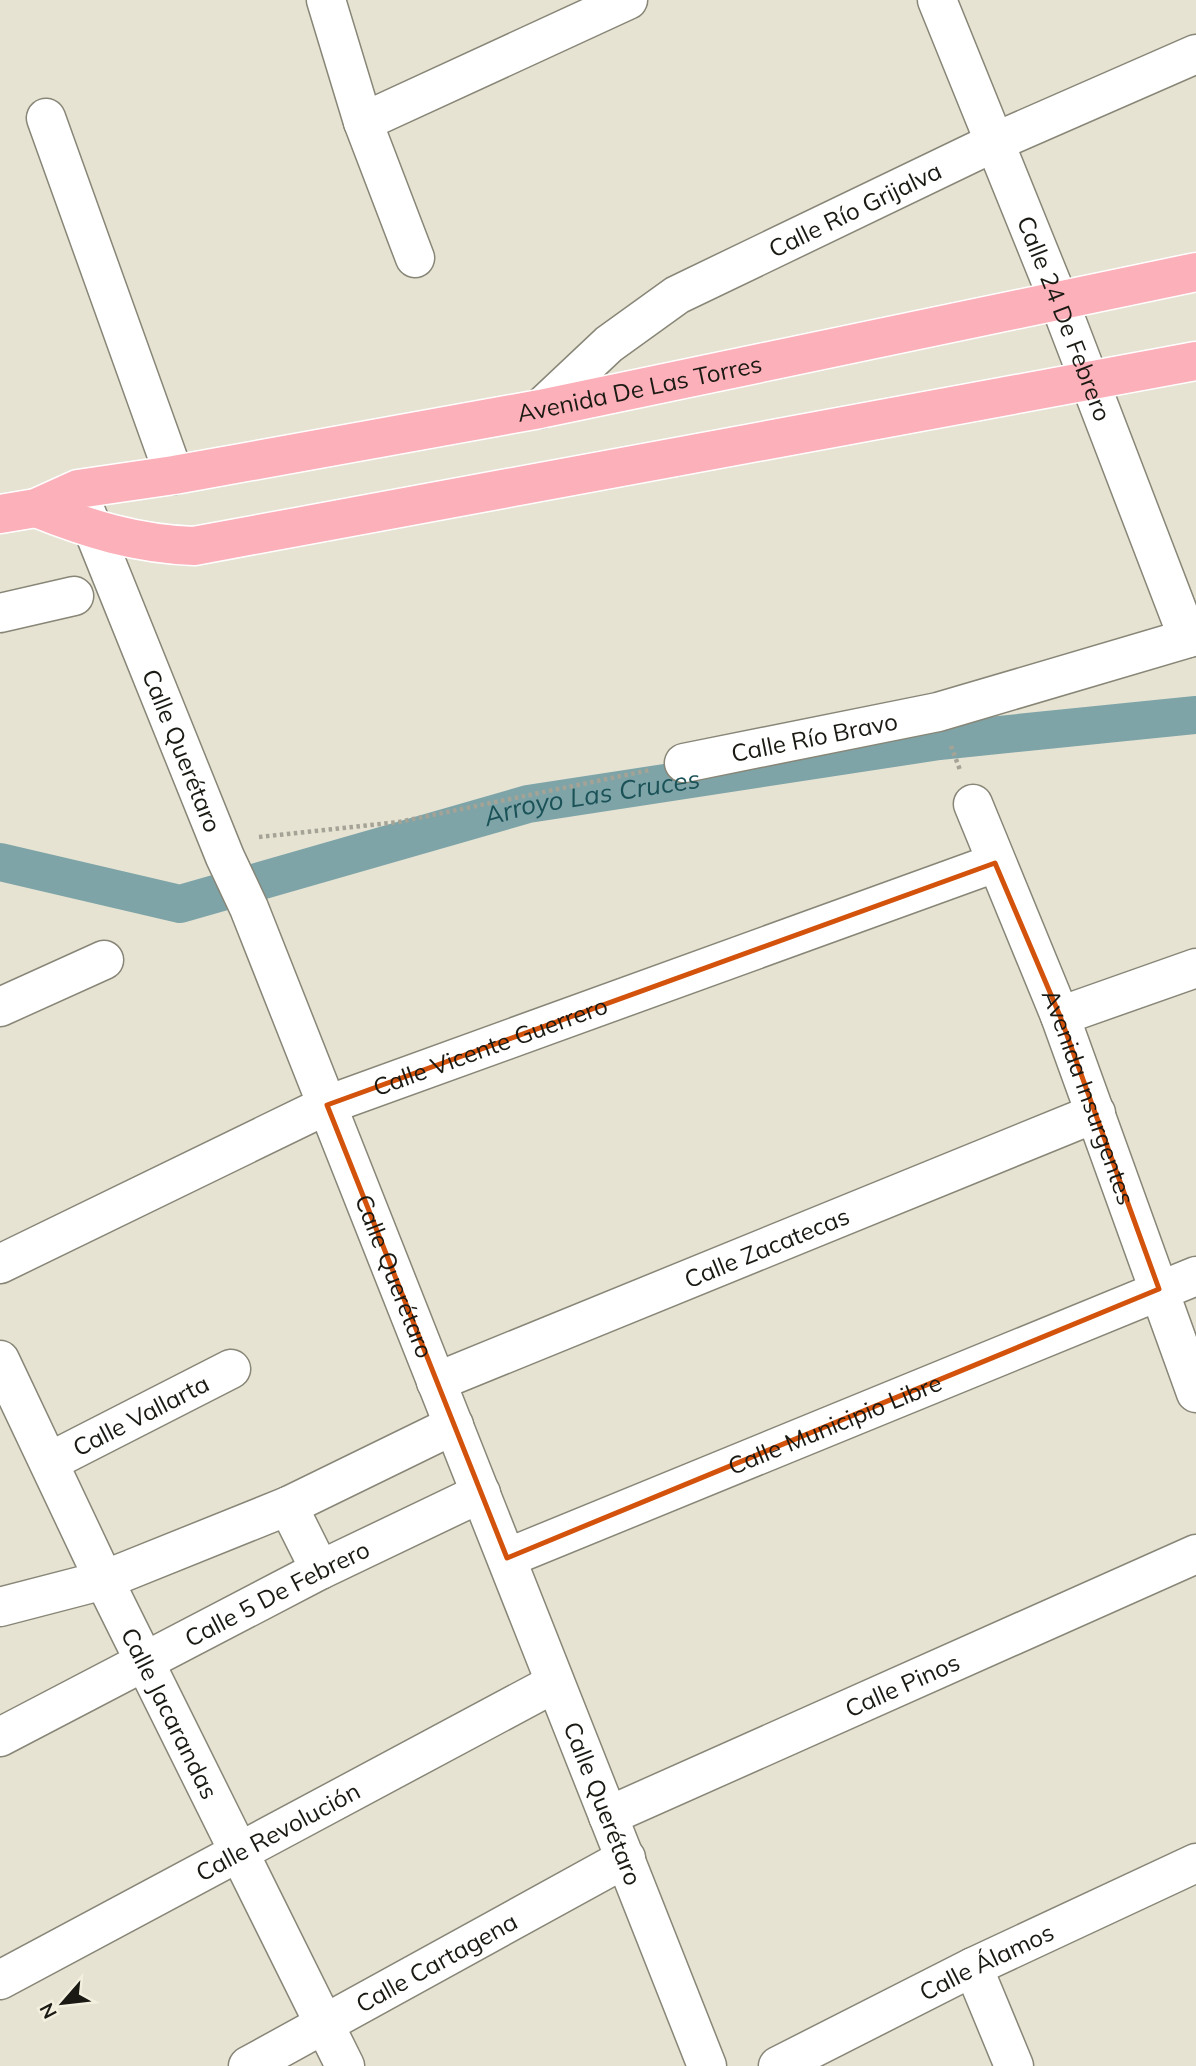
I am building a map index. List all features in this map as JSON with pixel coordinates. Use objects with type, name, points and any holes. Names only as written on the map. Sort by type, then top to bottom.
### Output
[{"type":"main road","name":"Avenida De Las Torres","points":[[18,511],[78,489],[174,475],[540,409],[1196,272]]},
{"type":"main road","points":[[18,511],[93,531],[162,545],[194,546],[1196,361]]},
{"type":"street","points":[[326,0],[363,122],[415,258]]},
{"type":"street","points":[[363,122],[628,0]]},
{"type":"street","name":"Calle 24 De Febrero","points":[[937,0],[1192,637]]},
{"type":"street","name":"Calle Río Grijalva","points":[[540,409],[609,344],[677,295],[995,142],[1196,54]]},
{"type":"street","points":[[46,118],[174,475]]},
{"type":"street","name":"Calle Querétaro","points":[[78,489],[222,849],[249,908],[708,2066]]},
{"type":"street","points":[[0,613],[74,596]]},
{"type":"street","name":"Calle Río Bravo","points":[[684,763],[938,712],[1192,637]]},
{"type":"street","name":"Avenida Insurgentes","points":[[973,804],[1060,1016],[1196,1393]]},
{"type":"street","name":"Calle Vicente Guerrero","points":[[0,1264],[327,1105],[995,863]]},
{"type":"street","points":[[0,1007],[104,960]]},
{"type":"street","points":[[1060,1016],[1196,968]]},
{"type":"street","name":"Calle Zacatecas","points":[[436,1382],[1096,1113]]},
{"type":"street","name":"Calle Municipio Libre","points":[[507,1558],[1196,1276]]},
{"type":"street","name":"Calle Jacarandas","points":[[0,1360],[104,1580],[345,2066]]},
{"type":"street","name":"Calle Vallarta","points":[[49,1462],[231,1369]]},
{"type":"street","points":[[0,1607],[104,1580],[288,1506],[454,1425]]},
{"type":"street","name":"Calle 5 De Febrero","points":[[0,1737],[320,1570],[481,1493]]},
{"type":"street","points":[[288,1506],[320,1570]]},
{"type":"street","name":"Calle Pinos","points":[[608,1816],[1196,1554]]},
{"type":"street","name":"Calle Revolución","points":[[0,1980],[238,1850],[555,1683]]},
{"type":"street","name":"Calle Cartagena","points":[[248,2066],[626,1858]]},
{"type":"street","name":"Calle Álamos","points":[[778,2066],[973,1966],[1194,1867]]},
{"type":"street","points":[[973,1966],[1014,2066]]},
{"type":"path","points":[[222,849],[399,822],[684,763]]},
{"type":"highlighted area","points":[[995,863],[1060,1016],[1159,1289],[507,1558],[327,1105]]},
{"type":"waterway","name":"Arroyo Las Cruces","points":[[0,862],[180,904],[528,804],[939,741],[1196,715]]}]
